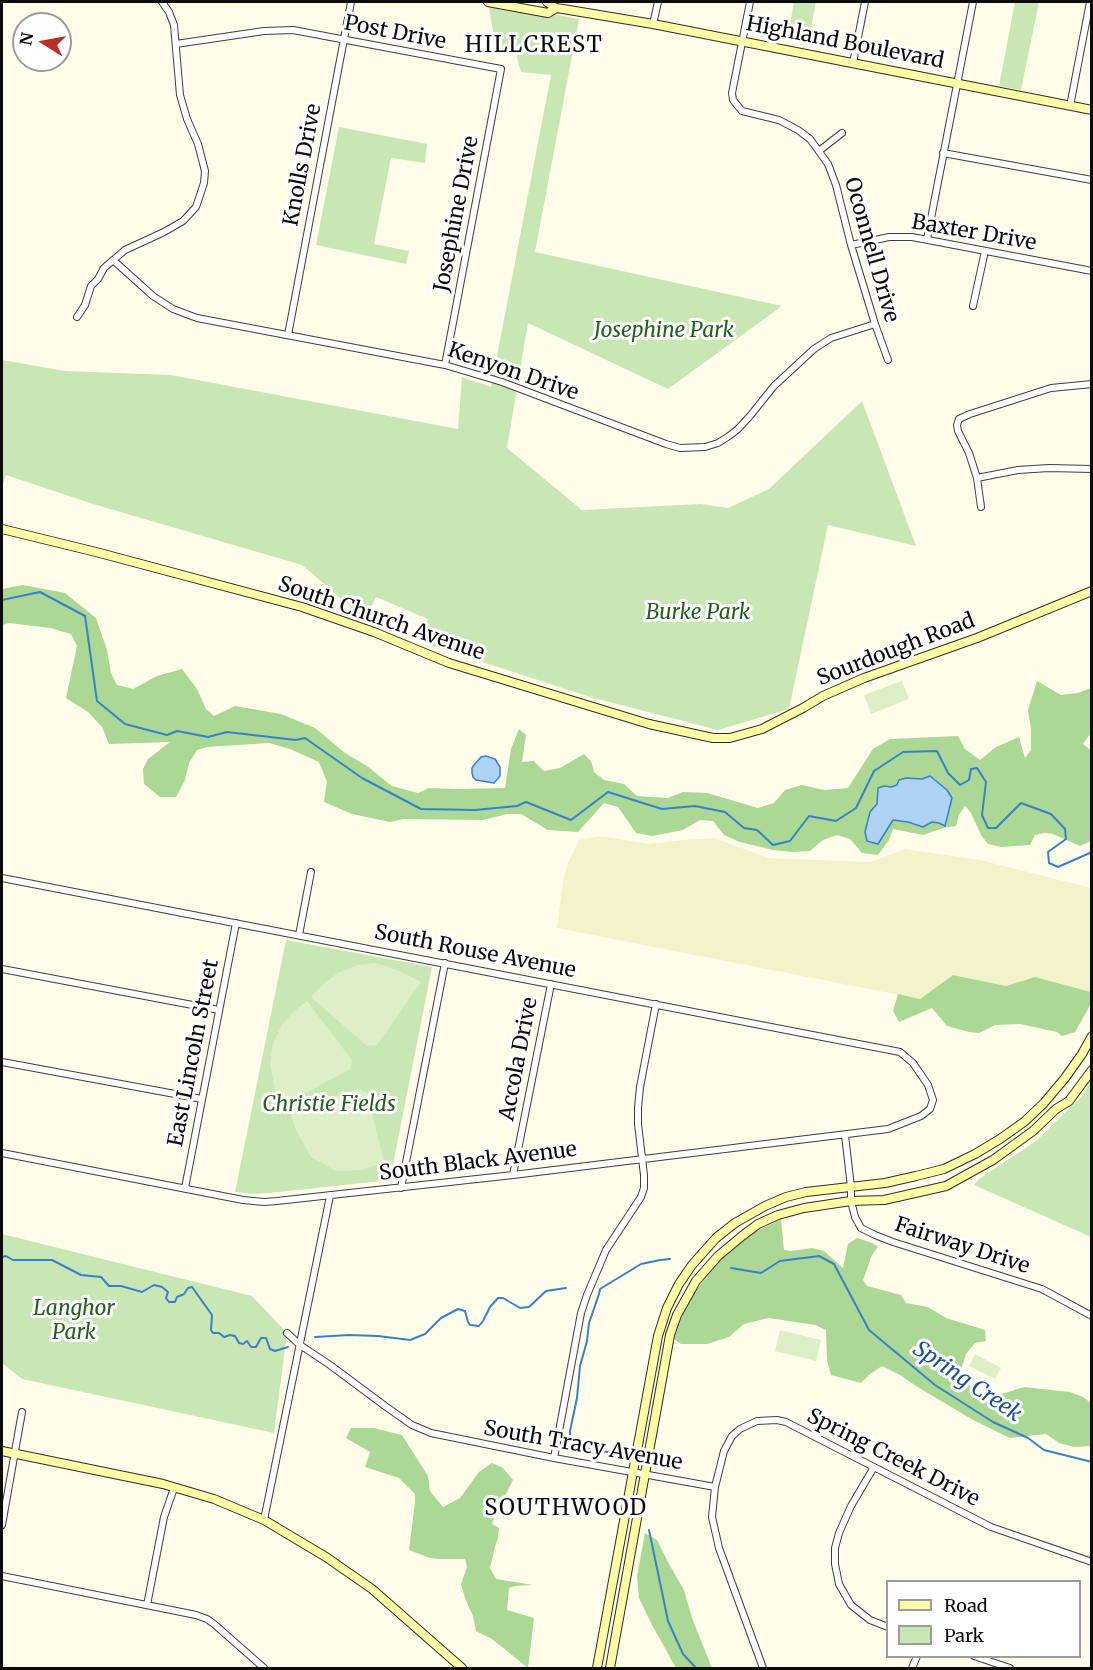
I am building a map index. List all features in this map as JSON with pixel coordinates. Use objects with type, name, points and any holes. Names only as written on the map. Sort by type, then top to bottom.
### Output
[{"type":"main road","name":"Highland Boulevard","points":[[488,2],[548,13],[561,6]]},
{"type":"main road","name":"Highland Boulevard","points":[[547,2],[1092,110]]},
{"type":"main road","name":"South Church Avenue","points":[[2,529],[302,608],[374,632],[449,663],[649,724],[713,738]]},
{"type":"main road","name":"Sourdough Road","points":[[713,738],[730,738],[762,729],[843,686],[987,634],[1092,591]]},
{"type":"main road","points":[[597,1668],[658,1336],[667,1308],[692,1265],[716,1238],[735,1223],[786,1197],[806,1192],[885,1183],[944,1168],[975,1154],[1024,1122],[1050,1096],[1082,1054],[1092,1036]]},
{"type":"main road","points":[[610,1668],[670,1335],[677,1315],[696,1281],[718,1256],[758,1224],[778,1215],[804,1208],[851,1201],[884,1200],[946,1186],[1009,1149],[1033,1131],[1056,1109],[1069,1101],[1092,1070]]},
{"type":"main road","points":[[2,1451],[174,1488],[214,1499],[264,1521],[326,1557],[372,1589],[462,1668]]},
{"type":"street","points":[[77,317],[85,305],[91,286],[112,260],[125,250],[183,221],[196,207],[201,197],[205,171],[180,95],[174,25],[162,2]]},
{"type":"street","name":"Knolls Drive","points":[[288,335],[351,2]]},
{"type":"street","points":[[653,24],[658,2]]},
{"type":"street","name":"Oconnell Drive","points":[[750,2],[732,93],[736,105],[742,111],[779,120],[798,130],[810,139],[828,164],[836,184],[851,245],[875,324],[888,360]]},
{"type":"street","points":[[853,63],[865,2]]},
{"type":"street","points":[[927,239],[973,2]]},
{"type":"street","points":[[1070,106],[1090,2]]},
{"type":"street","name":"Post Drive","points":[[176,44],[264,31],[292,30],[501,69]]},
{"type":"street","name":"Josephine Drive","points":[[446,365],[501,69]]},
{"type":"street","points":[[819,151],[842,133]]},
{"type":"street","points":[[943,153],[1092,180]]},
{"type":"street","name":"Baxter Drive","points":[[851,245],[900,236],[927,239],[1092,272]]},
{"type":"street","points":[[973,306],[985,251]]},
{"type":"street","name":"Kenyon Drive","points":[[112,260],[153,296],[173,309],[197,318],[446,365],[502,382],[680,448],[705,447],[718,442],[738,429],[774,386],[814,349],[831,338],[875,324]]},
{"type":"street","points":[[981,507],[977,478],[958,431],[959,419],[1035,392],[1061,386],[1092,384]]},
{"type":"street","points":[[977,478],[1018,470],[1092,469]]},
{"type":"street","points":[[299,935],[311,872]]},
{"type":"street","name":"South Rouse Avenue","points":[[2,878],[900,1052],[913,1063],[928,1084]]},
{"type":"street","name":"East Lincoln Street","points":[[184,1188],[236,923]]},
{"type":"street","points":[[401,1188],[445,963]]},
{"type":"street","points":[[2,969],[219,1010]]},
{"type":"street","name":"Accola Drive","points":[[513,1175],[551,984]]},
{"type":"street","points":[[554,1458],[581,1313],[587,1295],[606,1250],[641,1197],[644,1188],[645,1175],[638,1108],[656,1004]]},
{"type":"street","points":[[2,1062],[202,1099]]},
{"type":"street","name":"South Black Avenue","points":[[2,1153],[243,1200],[264,1202],[513,1175],[888,1129],[921,1116],[930,1109],[933,1100],[928,1084]]},
{"type":"street","name":"Fairway Drive","points":[[845,1135],[851,1201],[855,1217],[861,1228],[875,1235],[1042,1289],[1092,1316]]},
{"type":"street","points":[[264,1521],[330,1196]]},
{"type":"street","name":"South Tracy Avenue","points":[[287,1333],[300,1345],[412,1425],[431,1433],[716,1487]]},
{"type":"street","points":[[2,1525],[22,1412]]},
{"type":"street","name":"Spring Creek Drive","points":[[716,1487],[721,1459],[732,1436],[748,1424],[777,1420],[796,1427],[991,1527],[1092,1562]]},
{"type":"street","points":[[874,1467],[851,1506],[839,1533],[835,1548],[835,1564],[839,1584],[850,1605],[870,1620],[886,1626]]},
{"type":"street","points":[[716,1487],[712,1517],[716,1538],[763,1668]]},
{"type":"street","points":[[147,1605],[164,1517],[174,1488]]},
{"type":"street","points":[[2,1576],[207,1619],[264,1668]]},
{"type":"street","points":[[980,1658],[1010,1668]]},
{"type":"green space","name":"Burke Park","points":[[488,2],[579,19],[535,252],[782,306],[668,389],[528,323],[507,448],[582,510],[701,504],[728,508],[769,489],[862,401],[916,546],[828,525],[789,709],[718,730],[590,697],[424,643],[428,619],[376,597],[365,619],[302,565],[93,504],[6,475],[2,487],[2,360],[65,371],[171,375],[458,429],[462,377],[491,387],[551,75],[521,72],[515,50],[493,46]]},
{"type":"green space","points":[[794,2],[816,2],[808,44],[787,41]]},
{"type":"green space","points":[[1015,2],[1039,2],[1021,90],[999,86]]},
{"type":"green space","points":[[339,127],[427,144],[425,163],[391,158],[374,244],[409,251],[406,264],[316,245]]},
{"type":"green space","points":[[23,585],[65,593],[96,618],[107,650],[111,673],[117,685],[133,689],[157,676],[182,669],[197,689],[206,709],[214,716],[235,706],[281,714],[315,728],[345,753],[367,766],[392,786],[418,793],[429,788],[505,788],[511,749],[519,729],[526,735],[522,762],[534,761],[544,771],[560,768],[584,754],[591,761],[594,772],[604,780],[624,784],[637,796],[668,798],[683,792],[707,793],[758,808],[774,803],[785,790],[802,785],[824,790],[848,788],[873,749],[890,739],[958,736],[965,749],[980,760],[996,747],[1019,737],[1025,758],[1031,750],[1028,710],[1037,681],[1061,695],[1078,693],[1091,688],[1091,733],[1083,744],[1091,750],[1091,841],[1080,846],[1053,834],[1045,833],[1035,835],[1030,845],[1001,847],[988,844],[965,806],[956,826],[923,835],[893,829],[889,840],[878,855],[862,853],[850,839],[837,835],[823,840],[810,851],[773,850],[740,842],[724,835],[713,821],[700,820],[683,830],[652,836],[636,833],[618,807],[604,803],[578,832],[548,830],[521,814],[507,814],[483,820],[404,819],[390,822],[352,814],[324,802],[327,782],[319,762],[290,749],[269,743],[207,747],[197,750],[189,763],[185,780],[176,797],[160,797],[144,784],[143,769],[148,759],[170,742],[109,744],[102,727],[88,712],[66,698],[77,646],[71,634],[50,628],[9,623],[2,625],[2,589]]},
{"type":"green space","points":[[902,681],[909,699],[871,714],[864,695]]},
{"type":"green space","points":[[600,836],[649,844],[714,838],[769,858],[870,862],[905,849],[980,860],[1091,888],[1091,992],[1035,977],[1006,986],[953,975],[920,999],[557,928],[568,863],[579,840]]},
{"type":"green space","name":"Christie Fields","points":[[286,940],[432,967],[390,1180],[270,1193],[235,1192]]},
{"type":"green space","points":[[376,963],[421,982],[377,1045],[367,1046],[311,997],[338,973],[357,965]]},
{"type":"green space","points":[[953,975],[1006,986],[1035,977],[1091,992],[1091,1004],[1075,1032],[1062,1036],[1057,1032],[1020,1024],[995,1025],[979,1033],[969,1032],[947,1026],[932,1008],[899,1022],[893,1011],[898,994],[920,999]]},
{"type":"green space","points":[[307,1001],[352,1060],[350,1069],[286,1104],[275,1089],[270,1064],[273,1043],[282,1025]]},
{"type":"green space","points":[[1091,1080],[1091,1237],[974,1185],[979,1179],[1036,1141],[1082,1096]]},
{"type":"green space","points":[[359,1089],[367,1093],[384,1162],[362,1170],[336,1171],[311,1157],[295,1128],[289,1109]]},
{"type":"green space","points":[[781,1219],[784,1250],[812,1248],[824,1251],[843,1268],[848,1244],[857,1238],[872,1243],[878,1247],[872,1255],[863,1280],[867,1286],[901,1295],[906,1303],[928,1307],[946,1318],[985,1330],[986,1341],[975,1343],[966,1354],[961,1370],[962,1376],[976,1391],[988,1395],[1024,1387],[1070,1392],[1083,1397],[1091,1403],[1091,1446],[1074,1447],[1059,1443],[1046,1434],[1010,1438],[973,1420],[882,1366],[861,1383],[831,1375],[827,1360],[826,1330],[815,1325],[769,1318],[744,1324],[729,1337],[707,1344],[681,1344],[674,1339],[687,1303],[719,1260],[753,1233]]},
{"type":"green space","name":"Langhor Park","points":[[2,1234],[252,1296],[287,1333],[274,1433],[22,1379],[2,1363]]},
{"type":"green space","points":[[780,1330],[821,1340],[816,1361],[775,1351]]},
{"type":"green space","points":[[975,1354],[1001,1368],[995,1379],[969,1366]]},
{"type":"green space","points":[[351,1428],[374,1428],[402,1435],[428,1476],[430,1491],[443,1507],[460,1498],[479,1472],[492,1463],[503,1468],[513,1480],[498,1505],[492,1524],[499,1528],[490,1568],[496,1579],[533,1585],[509,1588],[507,1610],[534,1618],[528,1668],[492,1639],[476,1631],[461,1584],[467,1567],[465,1559],[430,1558],[409,1550],[415,1494],[399,1478],[365,1467],[370,1452],[346,1438]]},
{"type":"green space","points":[[645,1533],[657,1540],[684,1590],[692,1618],[712,1668],[676,1668],[652,1625],[639,1598],[637,1576]]},
{"type":"water","points":[[481,757],[495,759],[500,767],[500,776],[494,783],[476,780],[473,777],[472,768]]},
{"type":"water","points":[[930,776],[947,790],[952,798],[945,826],[932,822],[923,827],[893,820],[878,844],[867,841],[865,832],[870,812],[877,804],[878,788],[897,785],[899,780],[906,778],[922,779]]},
{"type":"waterway","points":[[2,600],[40,592],[85,616],[97,701],[125,724],[167,735],[177,731],[208,737],[227,732],[296,740],[305,738],[362,778],[421,809],[475,810],[517,806],[526,802],[571,820],[608,792],[662,809],[695,806],[725,812],[744,828],[757,830],[773,845],[790,841],[809,816],[836,821],[856,808],[874,771],[903,752],[937,751],[948,773],[960,785],[969,780],[971,769],[977,768],[986,782],[982,815],[988,828],[996,828],[1021,803],[1051,814],[1065,829],[1066,839],[1048,852],[1049,863],[1058,867],[1092,852]]},
{"type":"waterway","name":"Spring Creek","points":[[2,1257],[6,1256],[13,1260],[52,1260],[81,1275],[101,1277],[109,1286],[121,1286],[142,1292],[154,1285],[162,1287],[168,1292],[166,1298],[169,1302],[175,1302],[177,1297],[192,1287],[212,1315],[211,1330],[213,1333],[219,1333],[224,1337],[235,1336],[239,1343],[243,1344],[247,1341],[251,1347],[256,1347],[261,1338],[266,1338],[270,1349],[275,1351],[288,1347]]},
{"type":"waterway","name":"Spring Creek","points":[[731,1268],[761,1273],[780,1261],[819,1256],[834,1264],[869,1330],[935,1385],[993,1422],[1028,1438],[1044,1450],[1092,1462]]},
{"type":"waterway","points":[[618,1454],[570,1445],[580,1366],[589,1323],[600,1289],[641,1264],[670,1259]]},
{"type":"waterway","name":"Spring Creek","points":[[315,1337],[349,1335],[410,1340],[425,1334],[441,1318],[458,1309],[465,1311],[470,1325],[479,1326],[498,1298],[503,1298],[520,1308],[529,1307],[546,1291],[566,1288]]},
{"type":"waterway","points":[[649,1530],[668,1621],[683,1654],[696,1668]]},
{"type":"district","name":"HILLCREST","points":[[534,46]]},
{"type":"district","name":"SOUTHWOOD","points":[[566,1509]]},
{"type":"park label","name":"Josephine Park","points":[[664,331]]}]
